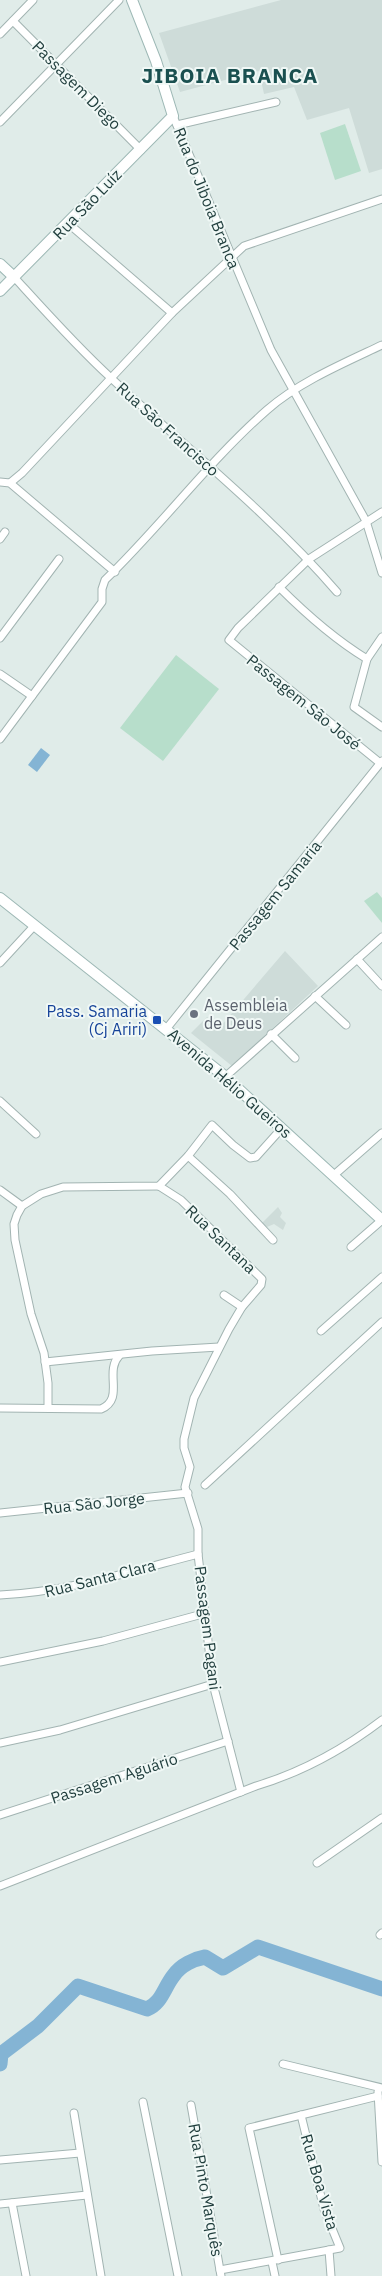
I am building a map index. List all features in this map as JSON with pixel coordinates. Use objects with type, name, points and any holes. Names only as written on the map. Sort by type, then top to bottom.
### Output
[{"type":"main road","name":"Rua do Jiboia Branca","points":[[132,0],[156,61],[175,120]]},
{"type":"main road","name":"Rua São Luíz","points":[[0,292],[141,150],[175,120]]},
{"type":"main road","name":"Rua São Francisco","points":[[0,264],[14,277]]},
{"type":"main road","name":"Avenida Hélio Gueiros","points":[[0,898],[226,1076],[380,1216]]},
{"type":"street","points":[[0,34],[33,0]]},
{"type":"street","points":[[0,122],[119,0]]},
{"type":"street","name":"Passagem Diego","points":[[12,21],[141,150]]},
{"type":"street","points":[[175,120],[276,102]]},
{"type":"street","name":"Rua do Jiboia Branca","points":[[175,120],[271,350],[366,521],[382,573]]},
{"type":"street","points":[[10,483],[22,473],[172,313],[244,246],[382,199]]},
{"type":"street","points":[[69,224],[172,313]]},
{"type":"street","name":"Rua São Francisco","points":[[14,277],[110,378],[211,466],[309,559],[337,592]]},
{"type":"street","points":[[0,739],[102,602],[103,584],[211,466],[267,410],[293,392],[382,345]]},
{"type":"street","points":[[0,482],[10,483],[115,572]]},
{"type":"street","points":[[367,659],[342,644],[316,623],[278,587],[309,559],[382,512]]},
{"type":"street","points":[[0,538],[5,532]]},
{"type":"street","points":[[0,638],[59,559]]},
{"type":"street","name":"Passagem São José","points":[[278,587],[238,628],[229,640],[381,762]]},
{"type":"street","points":[[382,637],[367,659],[354,707],[382,726]]},
{"type":"street","points":[[0,674],[32,696]]},
{"type":"street","name":"Passagem Samaria","points":[[167,1028],[381,762]]},
{"type":"street","points":[[0,963],[35,925]]},
{"type":"street","points":[[226,1076],[382,937]]},
{"type":"street","points":[[356,959],[382,986]]},
{"type":"street","points":[[315,996],[346,1025]]},
{"type":"street","points":[[271,1034],[294,1058]]},
{"type":"street","points":[[0,1101],[36,1134]]},
{"type":"street","points":[[48,1408],[48,1382],[45,1362],[24,1286],[14,1224],[22,1206],[41,1194],[63,1187],[159,1186],[188,1156],[212,1125],[233,1146],[250,1158],[256,1157],[282,1128]]},
{"type":"street","points":[[334,1175],[382,1134]]},
{"type":"street","points":[[188,1156],[230,1194],[273,1240]]},
{"type":"street","name":"Rua Santana","points":[[159,1186],[181,1200],[259,1276],[261,1285],[250,1299]]},
{"type":"street","points":[[0,1190],[22,1206]]},
{"type":"street","points":[[350,1247],[380,1216]]},
{"type":"street","points":[[320,1331],[382,1277]]},
{"type":"street","points":[[224,1295],[242,1307]]},
{"type":"street","name":"Passagem Pagani","points":[[241,1792],[213,1684],[198,1554],[198,1529],[185,1487],[190,1468],[184,1448],[186,1426],[194,1398],[219,1347],[242,1307],[250,1299]]},
{"type":"street","points":[[205,1486],[382,1322]]},
{"type":"street","points":[[45,1362],[119,1356],[127,1353],[219,1347]]},
{"type":"street","points":[[0,1408],[101,1409],[107,1406],[114,1391],[114,1365],[119,1356]]},
{"type":"street","name":"Rua São Jorge","points":[[0,1513],[188,1493]]},
{"type":"street","name":"Rua Santa Clara","points":[[0,1595],[35,1594],[68,1588],[198,1554]]},
{"type":"street","points":[[0,1662],[103,1641],[206,1613]]},
{"type":"street","points":[[0,1743],[60,1730],[213,1684]]},
{"type":"street","points":[[0,1886],[305,1769],[382,1720]]},
{"type":"street","name":"Passagem Aguário","points":[[0,1815],[228,1741]]},
{"type":"street","points":[[317,1863],[382,1818]]},
{"type":"street","points":[[282,2064],[380,2088],[378,2096],[382,2162]]},
{"type":"street","points":[[274,2276],[275,2261],[249,2128],[378,2096]]},
{"type":"street","points":[[144,2102],[178,2276]]},
{"type":"street","name":"Rua Pinto Marquês","points":[[190,2105],[221,2273]]},
{"type":"street","points":[[74,2114],[101,2276]]},
{"type":"street","name":"Rua Boa Vista","points":[[301,2116],[324,2208],[340,2248],[329,2250],[331,2276]]},
{"type":"street","points":[[0,2160],[80,2153]]},
{"type":"street","points":[[0,2204],[87,2195]]},
{"type":"street","points":[[12,2202],[26,2276]]},
{"type":"street","points":[[221,2273],[329,2250]]},
{"type":"shaded area","points":[[281,0],[382,0],[382,169],[369,173],[349,108],[307,120],[294,87],[264,94],[259,71],[180,92],[159,33]]},
{"type":"shaded area","points":[[285,951],[318,986],[232,1066],[191,1033],[207,1017],[221,1026]]},
{"type":"shaded area","points":[[278,1207],[282,1213],[280,1217],[286,1223],[283,1230],[274,1224],[267,1227],[262,1223]]},
{"type":"green space","points":[[345,124],[361,171],[335,180],[320,133]]},
{"type":"green space","points":[[176,655],[219,689],[163,761],[120,728]]},
{"type":"green space","points":[[377,892],[382,898],[382,923],[364,901]]},
{"type":"water","points":[[41,748],[50,755],[37,772],[28,765]]},
{"type":"waterway","points":[[0,2064],[1,2054],[38,2026],[78,1986],[147,2009],[156,2003],[180,1968],[192,1961],[205,1957],[223,1968],[258,1947],[382,1989]]},
{"type":"place","name":"Assembleia de Deus","points":[[194,1014]]},
{"type":"place","name":"Pass. Samaria (Cj Ariri)","points":[[157,1020]]},
{"type":"district","name":"JIBOIA BRANCA","points":[[230,75]]}]
